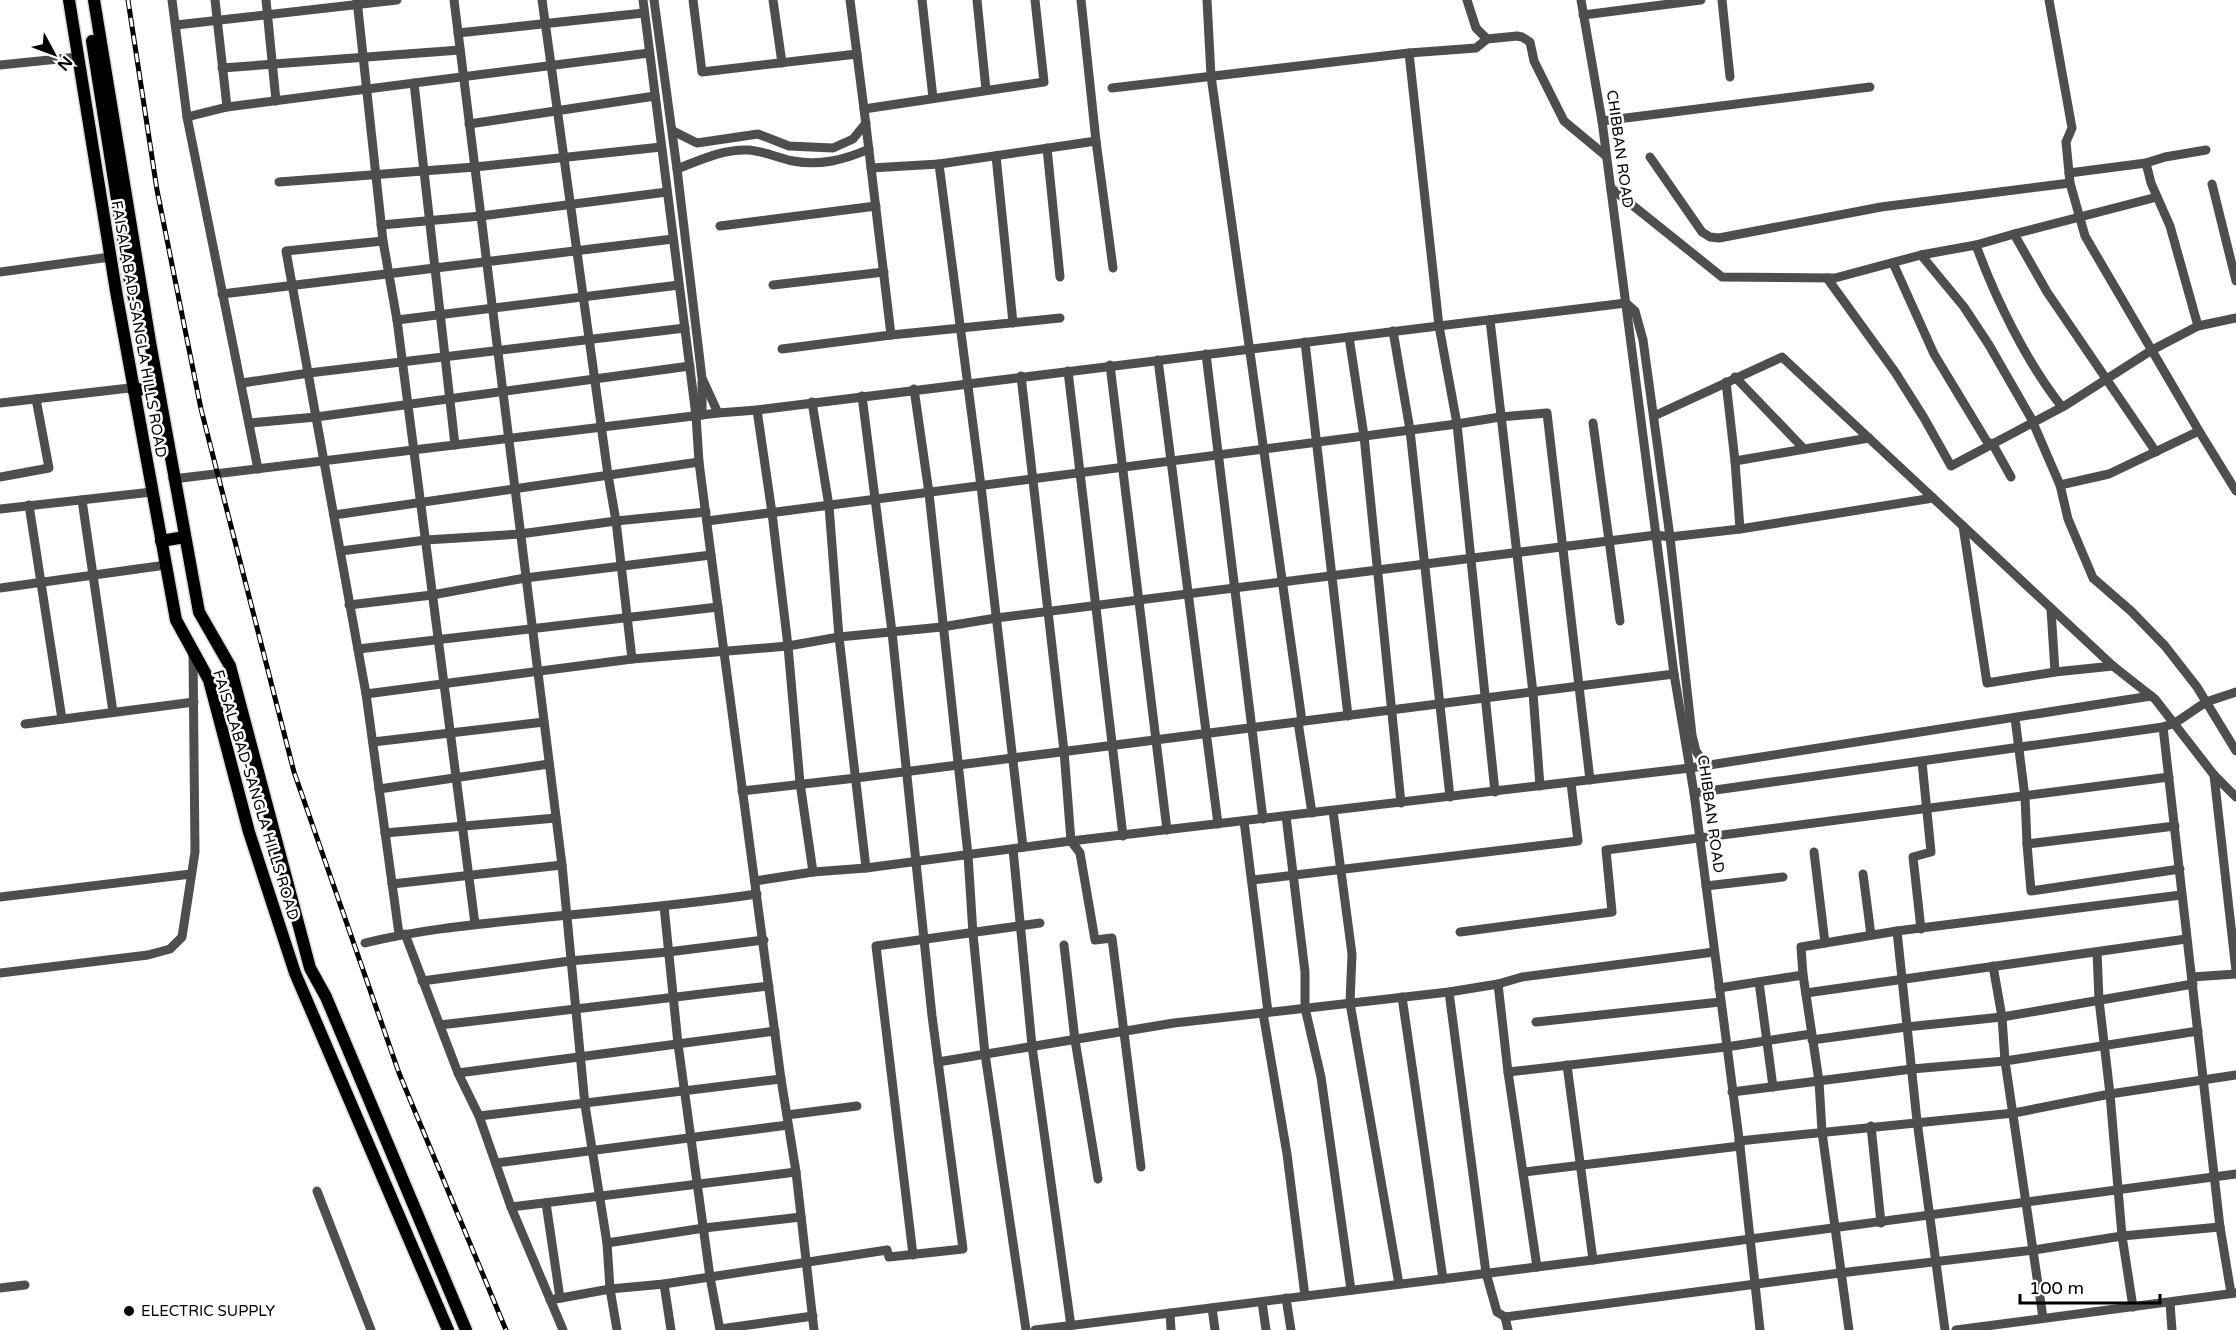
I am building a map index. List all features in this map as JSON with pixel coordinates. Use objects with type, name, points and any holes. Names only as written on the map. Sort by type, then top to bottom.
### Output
[{"type":"main road","name":"FAISALABAD-SANGLA HILLS ROAD","points":[[69,0],[110,258],[176,620],[209,680],[249,832],[295,973],[448,1330]]},
{"type":"main road","points":[[86,0],[131,288],[150,342]]},
{"type":"main road","name":"FAISALABAD-SANGLA HILLS ROAD","points":[[94,0],[173,479],[199,612],[230,666],[310,968],[326,997],[466,1330]]},
{"type":"main road","points":[[134,390],[157,384]]},
{"type":"main road","points":[[161,541],[184,537]]},
{"type":"street","points":[[171,0],[188,117],[258,469]]},
{"type":"street","points":[[214,0],[227,107]]},
{"type":"street","points":[[266,0],[276,101]]},
{"type":"street","points":[[176,25],[358,2],[397,0]]},
{"type":"street","points":[[454,0],[562,865],[585,1105],[607,1243],[610,1289],[617,1330]]},
{"type":"street","points":[[542,0],[616,521],[632,659]]},
{"type":"street","points":[[643,0],[679,285],[699,416]]},
{"type":"street","points":[[654,0],[673,131],[702,378],[699,462],[781,1079],[796,1172],[814,1330]]},
{"type":"street","points":[[693,0],[702,72],[857,54]]},
{"type":"street","points":[[773,0],[782,63]]},
{"type":"street","points":[[850,0],[891,336]]},
{"type":"street","points":[[922,0],[933,98]]},
{"type":"street","points":[[977,0],[986,90]]},
{"type":"street","points":[[864,108],[1044,82],[1035,0]]},
{"type":"street","points":[[1081,0],[1096,141],[1113,268]]},
{"type":"street","points":[[1207,0],[1211,76],[1265,449],[1312,813]]},
{"type":"street","points":[[1467,0],[1476,28],[1487,39]]},
{"type":"street","name":"CHIBBAN ROAD","points":[[1581,0],[1602,121],[1674,674],[1694,793],[1740,1143],[1760,1330]]},
{"type":"street","points":[[1583,15],[1701,0]]},
{"type":"street","points":[[1722,0],[1730,77]]},
{"type":"street","points":[[2049,0],[2072,128],[2066,142],[2070,178],[2085,236],[2236,491]]},
{"type":"street","points":[[358,2],[383,241],[403,362],[475,924]]},
{"type":"street","points":[[458,33],[644,13]]},
{"type":"street","points":[[1112,88],[1409,53],[1476,48],[1487,39],[1517,36],[1526,39],[1531,46],[1534,61],[1564,121],[1606,156]]},
{"type":"street","points":[[222,68],[460,50]]},
{"type":"street","points":[[188,117],[227,107],[649,53]]},
{"type":"street","points":[[1409,53],[1439,326],[1457,424],[1495,792]]},
{"type":"street","points":[[0,65],[78,57]]},
{"type":"street","points":[[414,83],[455,445]]},
{"type":"street","points":[[1602,121],[1870,87]]},
{"type":"street","points":[[469,124],[655,96]]},
{"type":"street","points":[[673,131],[697,143],[758,135],[789,146],[832,148],[853,139],[866,123]]},
{"type":"street","points":[[871,168],[939,164],[1096,141]]},
{"type":"street","points":[[279,182],[475,167],[661,147]]},
{"type":"street","points":[[1047,148],[1060,277]]},
{"type":"street","points":[[677,169],[724,152],[748,150],[814,164],[842,160],[869,150]]},
{"type":"street","points":[[1650,157],[1702,232],[1710,237],[1719,238],[1881,207],[2070,178],[2205,150]]},
{"type":"street","points":[[996,156],[1013,323]]},
{"type":"street","points":[[2146,163],[2151,183],[2170,226],[2198,326]]},
{"type":"street","points":[[939,164],[981,486],[1023,848]]},
{"type":"street","points":[[2212,184],[2236,281]]},
{"type":"street","points":[[1611,188],[1722,277],[1835,278],[1921,255],[1976,245],[2157,197]]},
{"type":"street","points":[[381,225],[481,216],[667,192]]},
{"type":"street","points":[[720,226],[876,206]]},
{"type":"street","points":[[2014,234],[2047,292],[2156,452]]},
{"type":"street","points":[[222,294],[673,239]]},
{"type":"street","points":[[383,241],[286,251],[366,694],[392,884],[402,934],[458,1073],[479,1116],[512,1207],[555,1299]]},
{"type":"street","points":[[1976,245],[1991,287],[2029,356],[2062,407]]},
{"type":"street","points":[[1921,255],[1964,307],[1989,345],[2033,423],[2060,485],[2068,519],[2093,578],[2131,611],[2165,646],[2206,702],[2236,751]]},
{"type":"street","points":[[0,272],[110,258]]},
{"type":"street","points":[[1893,263],[1934,354],[2011,477]]},
{"type":"street","points":[[772,285],[884,272]]},
{"type":"street","points":[[1827,278],[1895,372],[1924,417],[1951,466],[2062,407],[2152,350],[2198,326],[2236,318]]},
{"type":"street","points":[[397,320],[679,285]]},
{"type":"street","points":[[173,479],[1626,303]]},
{"type":"street","name":"CHIBBAN ROAD","points":[[1626,303],[1635,311],[1643,340],[1670,537],[1692,735],[1696,752],[1706,766]]},
{"type":"street","points":[[782,349],[1060,318]]},
{"type":"street","points":[[1490,320],[1515,553],[1533,693],[1540,786]]},
{"type":"street","points":[[242,383],[685,328]]},
{"type":"street","points":[[1393,331],[1410,430],[1450,797]]},
{"type":"street","points":[[1349,337],[1364,436],[1401,803]]},
{"type":"street","points":[[1305,342],[1348,716]]},
{"type":"street","points":[[1206,354],[1263,819]]},
{"type":"street","points":[[1654,416],[1782,357],[2113,666],[2151,696],[2175,723],[2214,775],[2236,797]]},
{"type":"street","points":[[1158,360],[1218,824]]},
{"type":"street","points":[[250,423],[316,417],[690,366]]},
{"type":"street","points":[[1110,366],[1167,830]]},
{"type":"street","points":[[1068,371],[1123,836]]},
{"type":"street","points":[[1021,376],[1064,751],[1071,841],[1080,853],[1095,940],[1112,938],[1141,1167]]},
{"type":"street","points":[[1735,377],[1804,449]]},
{"type":"street","points":[[702,378],[718,413]]},
{"type":"street","points":[[1726,382],[1740,529]]},
{"type":"street","points":[[914,389],[929,493],[968,855],[985,1054],[1026,1330]]},
{"type":"street","points":[[0,403],[134,390]]},
{"type":"street","points":[[555,1299],[610,1289],[664,1284],[887,1250],[889,1257],[963,1249],[938,1062],[877,500],[862,396]]},
{"type":"street","points":[[0,477],[49,468],[36,399]]},
{"type":"street","points":[[812,402],[829,506],[839,637],[866,868]]},
{"type":"street","points":[[757,410],[772,513],[788,646],[800,783],[813,872]]},
{"type":"street","points":[[341,551],[426,540],[520,534],[616,521],[772,513],[1500,417],[1547,413],[1590,780]]},
{"type":"street","points":[[1593,423],[1620,621]]},
{"type":"street","points":[[2060,485],[2109,474],[2199,431]]},
{"type":"street","points":[[1735,461],[1869,438]]},
{"type":"street","points":[[334,515],[699,462]]},
{"type":"street","points":[[0,509],[152,492]]},
{"type":"street","points":[[366,694],[632,659],[788,646],[839,637],[942,627],[1048,611],[1656,535],[1670,537],[1740,529],[1933,498]]},
{"type":"street","points":[[82,500],[113,712]]},
{"type":"street","points":[[29,506],[62,719]]},
{"type":"street","points":[[1963,526],[1987,683],[2055,672],[2113,666]]},
{"type":"street","points":[[349,605],[432,595],[525,578],[711,555]]},
{"type":"street","points":[[0,588],[166,565]]},
{"type":"street","points":[[358,649],[718,607]]},
{"type":"street","points":[[2051,609],[2055,672]]},
{"type":"street","points":[[0,973],[148,955],[170,950],[182,937],[195,852],[193,651]]},
{"type":"street","points":[[742,790],[856,778],[1674,674]]},
{"type":"street","points":[[1694,793],[2163,727],[2175,723],[2206,702],[2236,692]]},
{"type":"street","points":[[755,881],[813,872],[866,868],[1071,841],[1706,766],[2151,696]]},
{"type":"street","points":[[25,724],[194,702]]},
{"type":"street","points":[[2015,717],[2025,797],[2031,891],[2180,869]]},
{"type":"street","points":[[373,742],[544,722]]},
{"type":"street","points":[[1956,1330],[2234,1293],[2220,1227],[2163,727]]},
{"type":"street","points":[[1921,929],[1913,857],[1931,852],[1922,762]]},
{"type":"street","points":[[379,789],[549,764]]},
{"type":"street","points":[[1508,1072],[1767,1041],[2002,1017],[2236,973],[2214,775]]},
{"type":"street","points":[[1460,932],[1612,912],[1606,850],[2169,777]]},
{"type":"street","points":[[1253,880],[1578,841],[1571,783]]},
{"type":"street","points":[[1333,811],[1352,954],[1350,1003],[1399,1284]]},
{"type":"street","points":[[1286,816],[1305,972],[1305,1008],[1321,1077],[1351,1290]]},
{"type":"street","points":[[386,833],[556,818]]},
{"type":"street","points":[[1244,821],[1253,880],[1266,1013],[1305,1296]]},
{"type":"street","points":[[2027,844],[2175,826]]},
{"type":"street","points":[[1013,849],[1032,1046],[1076,1327]]},
{"type":"street","points":[[1814,852],[1825,943]]},
{"type":"street","points":[[392,884],[562,865]]},
{"type":"street","points":[[0,897],[191,874]]},
{"type":"street","points":[[1863,874],[1870,935]]},
{"type":"street","points":[[1706,886],[1783,877]]},
{"type":"street","points":[[365,943],[402,934],[475,924],[664,906],[757,894]]},
{"type":"street","points":[[1849,1330],[1822,1132],[1819,1081],[1811,1037],[1801,947],[1897,931],[2181,895]]},
{"type":"street","points":[[664,906],[678,1044],[710,1277],[720,1330],[813,1316]]},
{"type":"street","points":[[913,1255],[876,946],[1040,923]]},
{"type":"street","points":[[1897,931],[1917,1121],[1945,1330]]},
{"type":"street","points":[[1806,993],[2186,939]]},
{"type":"street","points":[[422,981],[570,961],[764,940]]},
{"type":"street","points":[[1064,945],[1075,1040],[1098,1179]]},
{"type":"street","points":[[938,1062],[1174,1023],[1449,992],[1498,984],[1522,977],[1714,952]]},
{"type":"street","points":[[2097,952],[2099,1000],[2122,1236],[2133,1307]]},
{"type":"street","points":[[1993,966],[2043,1318]]},
{"type":"street","points":[[1719,988],[1803,975]]},
{"type":"street","points":[[1759,982],[1773,1087]]},
{"type":"street","points":[[1498,984],[1508,1072],[1537,1267]]},
{"type":"street","points":[[440,1025],[770,986]]},
{"type":"street","points":[[1449,992],[1486,1274],[1497,1312],[1506,1317],[1840,1273],[1936,1263],[2122,1236],[2220,1227]]},
{"type":"street","points":[[1402,997],[1443,1279]]},
{"type":"street","points":[[1536,1022],[1720,1002]]},
{"type":"street","points":[[458,1073],[775,1031]]},
{"type":"street","points":[[1732,1092],[1912,1069],[2005,1061],[2198,1031]]},
{"type":"street","points":[[1567,1065],[1593,1260]]},
{"type":"street","points":[[1524,1172],[1871,1126],[2014,1113],[2236,1075]]},
{"type":"street","points":[[479,1116],[585,1105],[781,1079]]},
{"type":"street","points":[[496,1163],[692,1138],[857,1106]]},
{"type":"street","points":[[1871,1126],[1881,1222]]},
{"type":"street","points":[[512,1207],[796,1172]]},
{"type":"street","points":[[1035,1330],[1076,1327],[1170,1313],[1486,1274],[2236,1174]]},
{"type":"street","points":[[317,1191],[370,1330]]},
{"type":"street","points":[[546,1203],[555,1299],[563,1330]]},
{"type":"street","points":[[607,1243],[704,1228],[801,1217]]},
{"type":"street","points":[[664,1284],[671,1330]]},
{"type":"street","points":[[0,1288],[25,1285]]},
{"type":"street","points":[[1287,1299],[1291,1330]]},
{"type":"street","points":[[1262,1302],[1266,1330]]},
{"type":"street","points":[[2170,1303],[2172,1330]]},
{"type":"street","points":[[1212,1308],[1215,1330]]},
{"type":"street","points":[[1170,1313],[1171,1330]]},
{"type":"street","points":[[1506,1317],[1508,1330]]},
{"type":"street","points":[[1124,1319],[1125,1330]]},
{"type":"railway","points":[[128,0],[157,190],[201,409],[294,772],[399,1073],[506,1330]]},
{"type":"place","name":"ELECTRIC SUPPLY","points":[[129,1311]]}]
